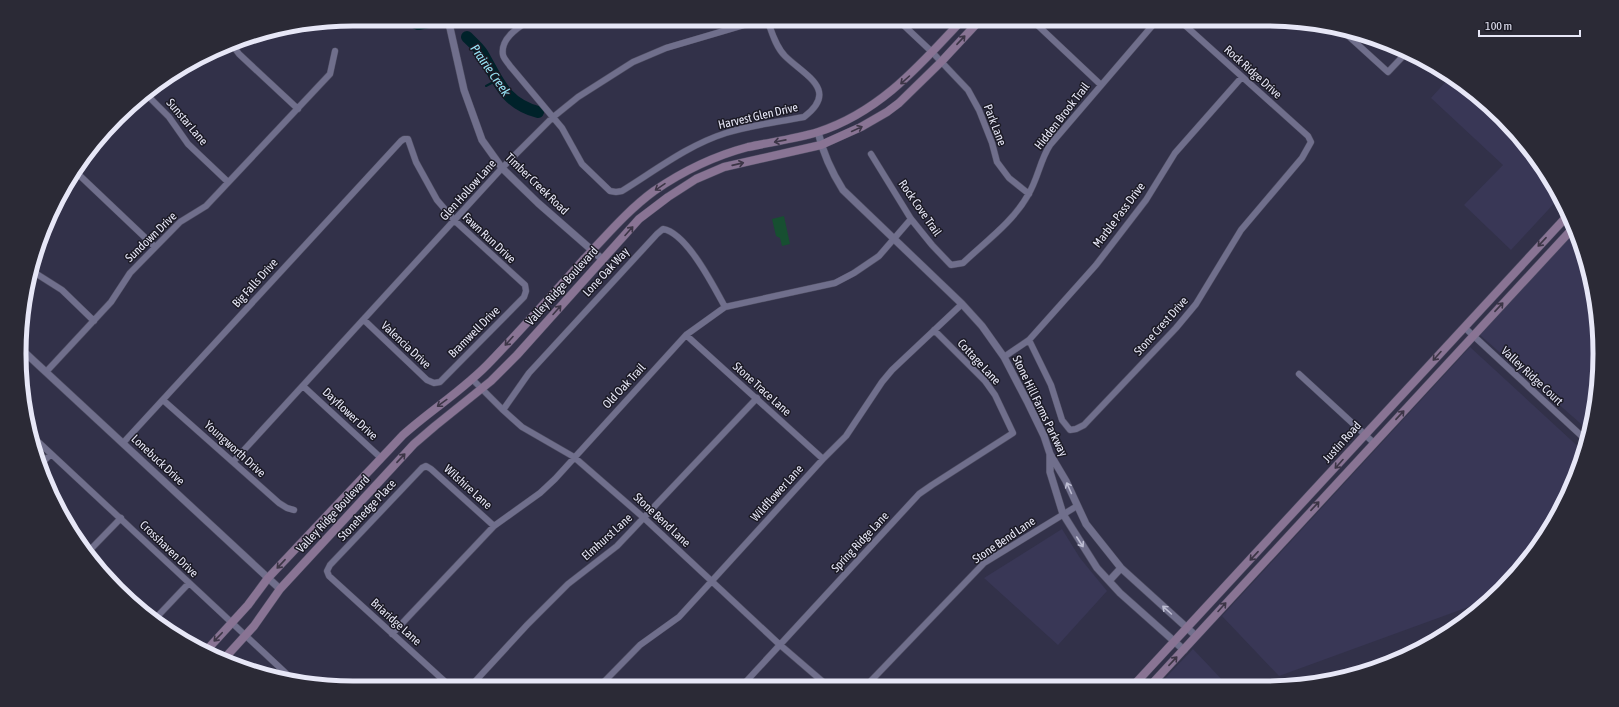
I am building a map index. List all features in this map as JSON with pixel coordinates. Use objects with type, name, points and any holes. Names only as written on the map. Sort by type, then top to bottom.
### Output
[{"type":"main road","name":"Valley Ridge Boulevard","points":[[209,647],[232,623],[268,578],[403,435],[423,417],[473,380],[592,250],[632,210],[653,192],[680,174],[725,154],[818,132],[848,119],[906,80],[956,26]]},
{"type":"main road","name":"Valley Ridge Boulevard","points":[[227,656],[246,636],[280,589],[414,444],[482,389],[516,355],[639,219],[668,197],[696,179],[724,167],[821,145],[861,127],[887,112],[915,89],[974,26]]},
{"type":"main road","name":"Justin Road","points":[[1138,681],[1564,219]]},
{"type":"main road","name":"Justin Road","points":[[1155,681],[1570,232]]},
{"type":"main road","points":[[1280,527],[1288,535]]},
{"type":"street","name":"Timber Creek Road","points":[[450,26],[466,96],[482,140],[502,168],[602,259]]},
{"type":"street","points":[[521,26],[508,38],[504,45],[503,56],[552,118]]},
{"type":"street","name":"Glen Hollow Lane","points":[[233,462],[502,168],[552,118],[578,97],[633,62],[666,48],[740,26]]},
{"type":"street","name":"Harvest Glen Drive","points":[[552,118],[562,128],[582,164],[607,188],[616,192],[622,191],[701,143],[726,133],[804,117],[813,111],[819,103],[819,90],[810,77],[784,55],[776,43],[770,26]]},
{"type":"street","name":"Park Lane","points":[[904,26],[932,52],[968,90],[979,110],[997,162],[1009,178],[1029,194]]},
{"type":"street","points":[[1038,26],[1101,85]]},
{"type":"street","name":"Hidden Brook Trail","points":[[958,265],[963,263],[1019,209],[1029,194],[1044,155],[1050,145],[1152,26]]},
{"type":"street","name":"Rock Ridge Drive","points":[[1186,26],[1308,136],[1311,142]]},
{"type":"street","points":[[1349,37],[1388,72],[1403,57]]},
{"type":"street","points":[[235,48],[298,109]]},
{"type":"street","name":"Sundown Drive","points":[[46,372],[111,302],[130,273],[180,222],[206,206],[330,74],[334,51]]},
{"type":"street","name":"Marble Pass Drive","points":[[1004,357],[1029,340],[1096,265],[1146,200],[1175,153],[1242,76]]},
{"type":"street","name":"Sunstar Lane","points":[[150,97],[169,117],[188,144],[228,182]]},
{"type":"street","name":"Stone Hill Farms Parkway","points":[[818,132],[821,145],[832,173],[842,190],[962,304],[982,326],[1004,357],[1034,416],[1050,454],[1066,481],[1086,524],[1121,568],[1196,636]]},
{"type":"street","name":"Fawn Run Drive","points":[[404,139],[409,141],[416,162],[437,200],[455,221],[525,285],[526,291]]},
{"type":"street","name":"Big Falls Drive","points":[[123,443],[404,139]]},
{"type":"street","name":"Stone Crest Drive","points":[[1029,340],[1051,385],[1062,420],[1070,430],[1084,425],[1176,328],[1196,304],[1226,252],[1241,230],[1302,158],[1311,142]]},
{"type":"street","name":"Rock Cove Trail","points":[[871,154],[911,219],[951,266],[958,265]]},
{"type":"street","points":[[79,175],[156,247]]},
{"type":"street","name":"Old Oak Trail","points":[[392,634],[494,526],[540,493],[555,479],[686,335],[725,306],[835,283],[854,273],[879,256],[911,219]]},
{"type":"street","name":"Lone Oak Way","points":[[503,410],[529,372],[663,229],[674,234],[699,261],[725,306]]},
{"type":"street","points":[[36,273],[62,290],[94,321]]},
{"type":"street","name":"Bramwell Drive","points":[[434,383],[440,382],[524,297],[526,291]]},
{"type":"street","name":"Wildflower Lane","points":[[605,681],[640,645],[679,617],[823,459],[846,436],[882,382],[892,370],[962,304]]},
{"type":"street","name":"Valencia Drive","points":[[364,320],[427,380],[434,383]]},
{"type":"street","name":"Valley Ridge Court","points":[[1464,327],[1582,437]]},
{"type":"street","name":"Cottage Lane","points":[[934,330],[995,394],[1013,433]]},
{"type":"street","name":"Stone Trace Lane","points":[[686,335],[823,459]]},
{"type":"street","name":"Lonebuck Drive","points":[[26,354],[280,589]]},
{"type":"street","points":[[1299,374],[1374,443]]},
{"type":"street","name":"Stone Bend Lane","points":[[473,380],[503,410],[530,433],[574,457],[644,518],[712,582],[822,681]]},
{"type":"street","name":"Dayflower Drive","points":[[303,386],[382,458]]},
{"type":"street","name":"Elmhurst Lane","points":[[475,681],[532,620],[568,584],[617,546],[757,398]]},
{"type":"street","name":"Youngworth Drive","points":[[164,400],[279,503],[286,508],[294,510]]},
{"type":"street","name":"Spring Ridge Lane","points":[[746,681],[919,494],[1013,433]]},
{"type":"street","name":"Crosshaven Drive","points":[[38,442],[121,518],[285,674]]},
{"type":"street","points":[[44,461],[51,454]]},
{"type":"street","points":[[1050,454],[1050,472],[1063,514],[1097,568],[1120,594],[1184,650]]},
{"type":"street","name":"Wilshire Lane","points":[[426,466],[431,468],[494,526]]},
{"type":"street","name":"Stonehedge Place","points":[[327,571],[330,565],[411,479],[426,466]]},
{"type":"street","name":"Stone Bend Lane","points":[[871,681],[984,563],[1077,506]]},
{"type":"street","points":[[91,549],[121,518]]},
{"type":"street","points":[[1109,581],[1121,568]]},
{"type":"street","name":"Briaridge Lane","points":[[327,571],[329,576],[444,681]]},
{"type":"street","points":[[158,616],[189,583]]},
{"type":"shaded area","points":[[1447,81],[1465,94],[1481,107],[1512,138],[1538,172],[1549,190],[1555,202],[1511,250],[1464,205],[1503,165],[1431,98]]},
{"type":"shaded area","points":[[1571,235],[1576,248],[1587,290],[1592,332],[1592,375],[1585,427],[1480,335]]},
{"type":"shaded area","points":[[1470,347],[1579,448],[1568,479],[1538,535],[1512,569],[1476,604],[1279,676],[1222,616]]},
{"type":"shaded area","points":[[1062,529],[1080,558],[1107,591],[1058,645],[984,578]]},
{"type":"shaded area","points":[[1193,649],[1223,681],[1163,681]]},
{"type":"green space","points":[[784,216],[790,244],[782,246],[780,238],[776,236],[772,219]]},
{"type":"waterway","name":"Prairie Creek","points":[[467,37],[482,53],[503,89],[517,103],[538,112]]},
{"type":"waterway","points":[[486,86],[497,80]]}]
